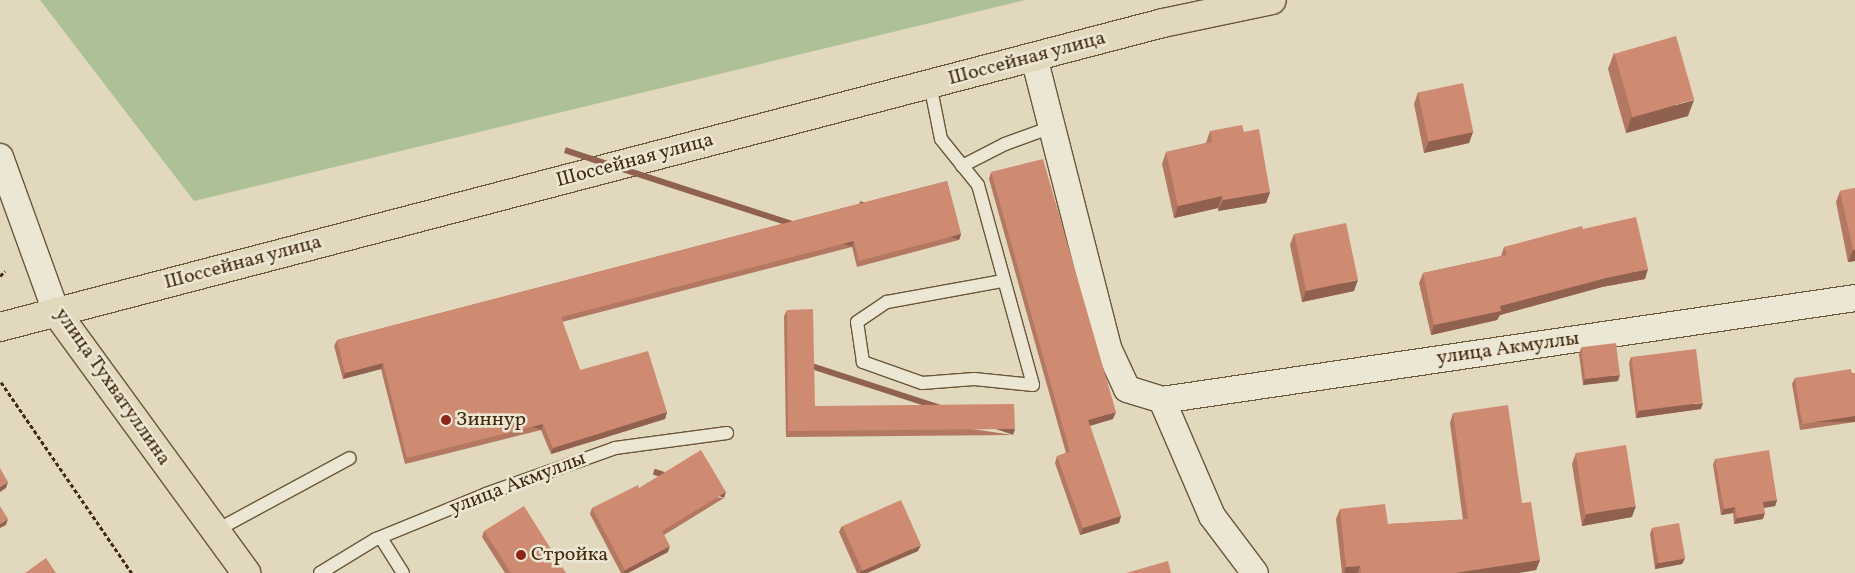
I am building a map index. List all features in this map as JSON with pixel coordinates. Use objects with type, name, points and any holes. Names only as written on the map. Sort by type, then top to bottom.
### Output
[{"type":"main road","name":"Шоссейная улица","points":[[0,327],[1164,23],[1264,1]]},
{"type":"main road","name":"улица Тухватуллина","points":[[56,312],[246,573]]},
{"type":"street","points":[[1034,57],[1108,348],[1127,389],[1162,400],[1212,516],[1255,573]]},
{"type":"street","name":"улица Тухватуллина","points":[[0,157],[56,312]]},
{"type":"street","name":"улица Акмуллы","points":[[1162,400],[1855,298]]},
{"type":"lane","points":[[930,84],[941,139],[978,185],[1033,385],[974,379],[922,383],[863,362],[857,322],[887,302],[1003,281]]},
{"type":"lane","points":[[962,166],[1005,144],[1052,127]]},
{"type":"lane","name":"улица Акмуллы","points":[[320,573],[381,538],[486,494],[615,448],[728,433]]},
{"type":"lane","points":[[215,531],[350,458]]},
{"type":"lane","points":[[381,538],[403,573]]},
{"type":"path","points":[[0,276],[5,271]]},
{"type":"path","points":[[1,382],[132,573]]},
{"type":"green space","points":[[40,0],[1025,0],[194,201]]},
{"type":"building","points":[[1676,36],[1694,99],[1633,117],[1614,54]]},
{"type":"building","points":[[1463,83],[1473,132],[1428,141],[1418,93]]},
{"type":"building","points":[[1242,125],[1244,132],[1259,129],[1270,192],[1223,200],[1222,196],[1178,206],[1166,152],[1212,142],[1210,131]]},
{"type":"building","points":[[1043,159],[1116,412],[1088,420],[1121,516],[1083,528],[1057,456],[1070,452],[991,172]]},
{"type":"building","points":[[947,181],[961,234],[859,261],[854,241],[561,317],[580,370],[648,351],[667,412],[553,448],[543,424],[407,458],[383,363],[345,373],[337,340]]},
{"type":"building","points":[[1855,188],[1855,250],[1853,250],[1840,191]]},
{"type":"building","points":[[1636,217],[1648,269],[1500,306],[1501,311],[1434,325],[1423,273],[1507,255],[1504,247],[1582,226],[1583,229]]},
{"type":"building","points":[[1346,223],[1358,280],[1306,291],[1294,234]]},
{"type":"building","points":[[813,309],[815,406],[1014,404],[1015,429],[788,431],[787,310]]},
{"type":"building","points":[[1616,343],[1620,375],[1585,379],[1581,347]]},
{"type":"building","points":[[1696,349],[1703,403],[1638,411],[1631,357]]},
{"type":"building","points":[[1851,369],[1852,374],[1855,373],[1855,416],[1802,424],[1795,378]]},
{"type":"building","points":[[1508,405],[1522,503],[1531,502],[1540,560],[1454,573],[1361,573],[1360,566],[1346,567],[1340,509],[1385,504],[1388,524],[1468,519],[1453,413]]},
{"type":"building","points":[[1626,445],[1636,506],[1585,514],[1576,453]]},
{"type":"building","points":[[701,450],[726,492],[662,531],[670,546],[625,570],[592,508],[638,485],[639,488]]},
{"type":"building","points":[[1769,450],[1777,500],[1763,502],[1765,513],[1737,518],[1735,507],[1724,509],[1715,459]]},
{"type":"building","points":[[0,468],[8,482],[0,487]]},
{"type":"building","points":[[901,500],[921,545],[862,571],[843,526]]},
{"type":"building","points":[[0,506],[8,519],[0,524]]},
{"type":"building","name":"Стройка","points":[[524,506],[566,573],[511,573],[484,531]]},
{"type":"building","points":[[1679,523],[1685,558],[1659,563],[1652,528]]},
{"type":"building","points":[[46,558],[56,573],[25,573]]},
{"type":"building","points":[[1168,561],[1171,573],[1126,573]]},
{"type":"place","name":"Зиннур","points":[[446,420]]},
{"type":"place","name":"Стройка","points":[[521,555]]}]
